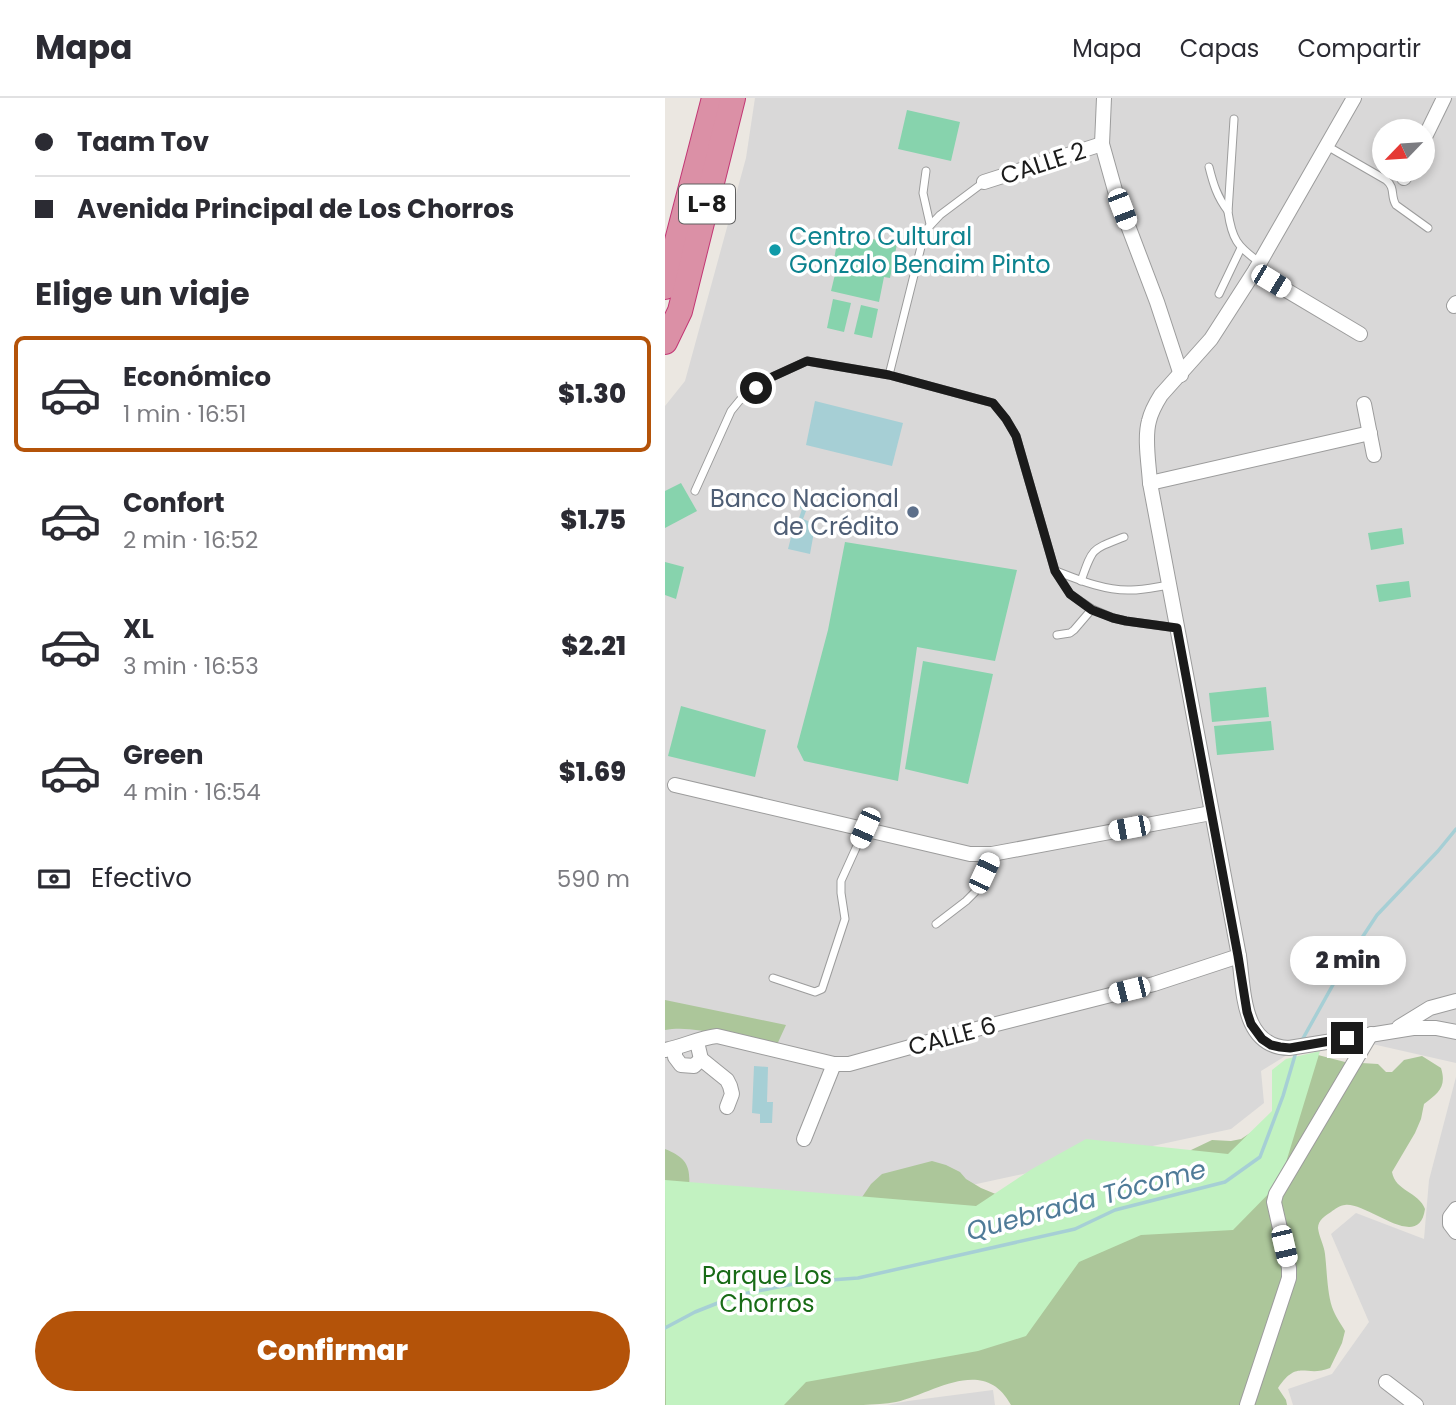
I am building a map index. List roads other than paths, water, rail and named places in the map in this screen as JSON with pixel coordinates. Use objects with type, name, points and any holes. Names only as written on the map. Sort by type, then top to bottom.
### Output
[{"type":"highway","name":"L-8","points":[[665,287],[714,98]]},
{"type":"highway","name":"L-8","points":[[665,342],[680,311],[733,98]]},
{"type":"street","points":[[1104,98],[1103,144],[1116,194],[1181,374]]},
{"type":"street","points":[[1354,98],[1258,266],[1211,339],[1161,395],[1148,421],[1150,483],[1251,1024],[1262,1039],[1280,1047],[1290,1048],[1413,1028],[1436,1028],[1456,1032]]},
{"type":"street","points":[[1434,119],[1444,98]]},
{"type":"street","name":"CALLE 2","points":[[984,182],[1103,144]]},
{"type":"street","points":[[1258,266],[1271,281],[1360,334]]},
{"type":"street","points":[[1364,404],[1374,455]]},
{"type":"street","points":[[1150,483],[1370,433]]},
{"type":"street","points":[[675,785],[970,854],[992,854],[1211,813]]},
{"type":"street","name":"CALLE 6","points":[[670,1049],[717,1036],[834,1064],[849,1064],[1154,984],[1238,956]]},
{"type":"street","points":[[1391,1031],[1430,1008],[1456,1001]]},
{"type":"street","points":[[1247,1405],[1289,1278],[1275,1202],[1276,1194],[1371,1034]]},
{"type":"street","points":[[697,1042],[701,1059],[727,1080],[732,1094],[727,1107]]},
{"type":"street","points":[[670,1049],[681,1065],[694,1066],[701,1059]]},
{"type":"street","points":[[804,1139],[834,1064]]},
{"type":"street","points":[[1453,1213],[1450,1224],[1456,1232]]},
{"type":"street","points":[[1386,1382],[1416,1405]]},
{"type":"lane","points":[[1234,119],[1228,212],[1230,226],[1241,248],[1258,266]]},
{"type":"lane","points":[[1327,146],[1386,180],[1392,186],[1396,205],[1428,228]]},
{"type":"lane","points":[[1209,167],[1219,200],[1228,212]]},
{"type":"lane","points":[[926,171],[923,193],[930,224]]},
{"type":"lane","points":[[889,375],[925,231],[940,215],[984,182]]},
{"type":"lane","points":[[1219,294],[1241,248]]},
{"type":"lane","points":[[695,491],[731,411],[740,400],[772,377],[807,361],[889,375],[993,403],[1016,436],[1055,571],[1070,594],[1092,610],[1126,621],[1177,628]]},
{"type":"lane","points":[[1081,581],[1090,555],[1096,548],[1123,537]]},
{"type":"lane","points":[[1055,571],[1107,588],[1131,590],[1169,585]]},
{"type":"lane","points":[[1057,635],[1070,633],[1092,610]]},
{"type":"lane","points":[[773,978],[815,992],[822,989],[845,919],[841,881],[865,828]]},
{"type":"lane","points":[[936,924],[975,892],[992,854]]},
{"type":"water","points":[[815,401],[903,423],[892,466],[806,445]]},
{"type":"water","points":[[800,492],[812,495],[803,519],[808,521],[814,532],[810,554],[788,549],[796,518],[799,518],[802,509],[796,507]]},
{"type":"water","points":[[754,1066],[768,1067],[767,1102],[773,1102],[772,1123],[760,1123],[760,1114],[752,1113]]},
{"type":"waterway","name":"Quebrada Tócome","points":[[1301,1042],[1344,965],[1377,915],[1456,829]]},
{"type":"waterway","name":"Quebrada Tócome","points":[[665,1328],[695,1312],[738,1295],[803,1282],[858,1278],[1075,1229],[1115,1210],[1225,1182],[1260,1157],[1296,1052]]},
{"type":"place","name":"Centro Cultural Gonzalo Benaim Pinto","points":[[775,250]]},
{"type":"place","name":"Banco Nacional de Crédito","points":[[913,512]]},
{"type":"park label","name":"Parque Los Chorros","points":[[767,1289]]}]
